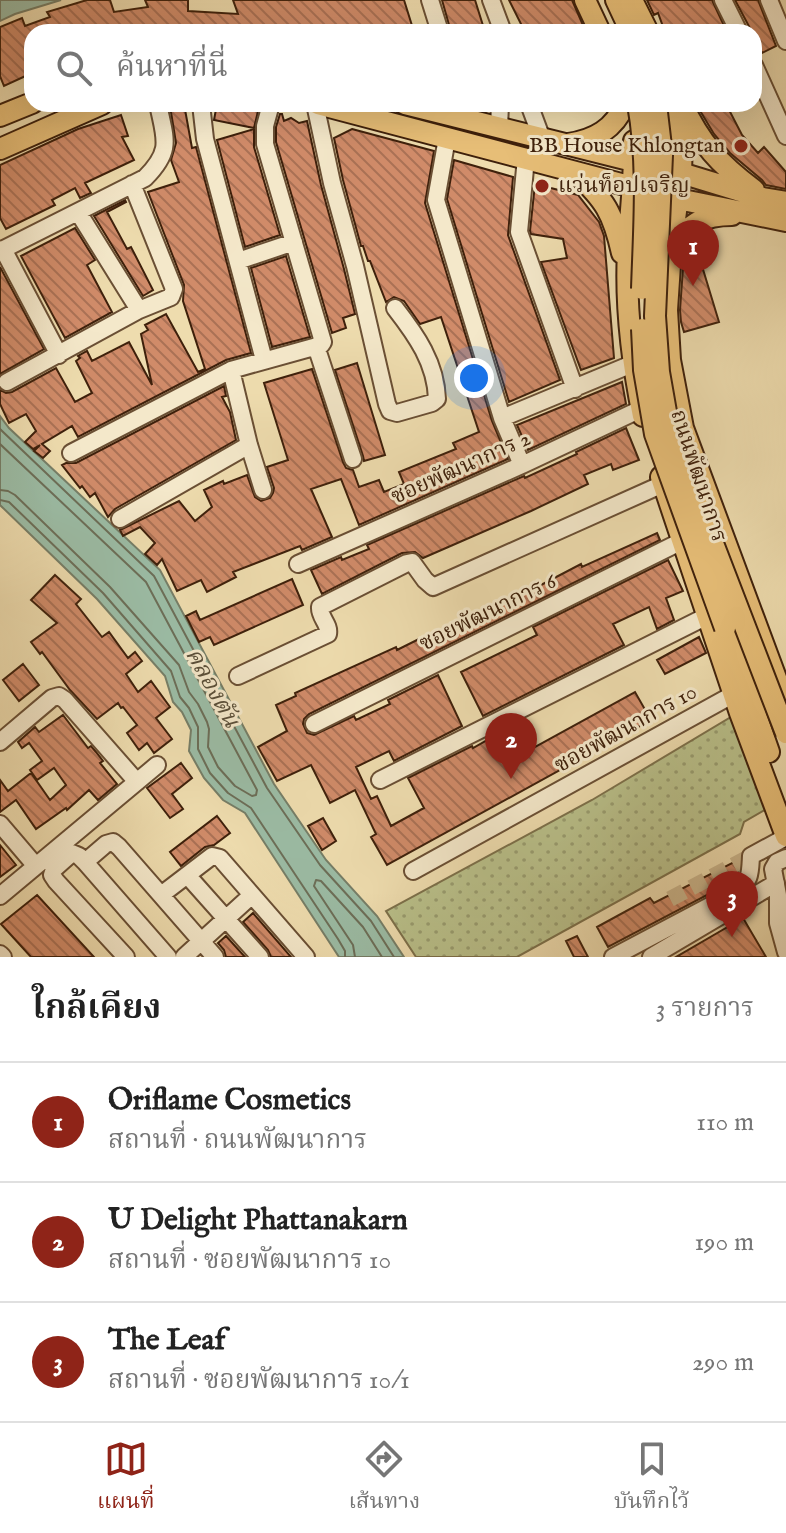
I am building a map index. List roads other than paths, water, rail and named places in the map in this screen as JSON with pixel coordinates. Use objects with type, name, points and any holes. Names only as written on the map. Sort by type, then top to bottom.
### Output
[{"type":"main road","points":[[585,0],[596,24]]},
{"type":"main road","points":[[596,0],[607,24]]},
{"type":"main road","points":[[616,0],[627,24]]},
{"type":"main road","points":[[632,0],[644,24]]},
{"type":"main road","points":[[0,104],[24,94]]},
{"type":"main road","points":[[2,133],[24,111]]},
{"type":"main road","points":[[2,133],[55,112]]},
{"type":"main road","points":[[2,133],[82,112]]},
{"type":"main road","points":[[347,112],[678,199],[762,206]]},
{"type":"main road","points":[[436,112],[681,173],[762,206],[786,221]]},
{"type":"main road","points":[[564,145],[584,142],[607,130],[622,112]]},
{"type":"main road","name":"ถนนพัฒนาการ","points":[[630,112],[635,162],[628,253],[632,364],[647,437],[786,836]]},
{"type":"main road","name":"ถนนพัฒนาการ","points":[[639,112],[645,161],[644,370],[655,434],[786,801]]},
{"type":"main road","name":"ถนนพัฒนาการ","points":[[657,112],[662,155],[655,316],[659,372],[669,429],[786,733]]},
{"type":"main road","name":"ถนนพัฒนาการ","points":[[680,112],[681,173],[667,310],[670,360],[683,428],[786,705]]},
{"type":"main road","points":[[684,112],[711,154],[762,206]]},
{"type":"main road","points":[[574,171],[594,189],[613,218],[628,284]]},
{"type":"main road","points":[[671,250],[685,231],[709,217],[786,202]]},
{"type":"main road","points":[[642,412],[663,402],[679,405]]},
{"type":"street","points":[[430,0],[438,24]]},
{"type":"street","points":[[483,0],[490,24]]},
{"type":"street","points":[[491,0],[500,24]]},
{"type":"street","points":[[723,0],[735,24]]},
{"type":"street","points":[[769,0],[786,41]]},
{"type":"street","points":[[762,83],[786,136]]},
{"type":"street","points":[[59,355],[2,250],[145,178],[156,167],[166,143],[160,112]]},
{"type":"street","points":[[202,112],[205,139],[264,360]]},
{"type":"street","points":[[269,112],[265,144],[353,459]]},
{"type":"street","points":[[318,112],[332,183],[387,404],[390,411],[397,413],[437,399],[428,358],[416,334],[395,308]]},
{"type":"street","points":[[499,128],[500,112]]},
{"type":"street","points":[[532,112],[542,139]]},
{"type":"street","points":[[447,138],[436,200],[502,418],[522,465]]},
{"type":"street","points":[[526,158],[519,232],[575,389]]},
{"type":"street","points":[[7,382],[139,310],[171,297],[174,289],[132,184]]},
{"type":"street","points":[[78,212],[139,310]]},
{"type":"street","points":[[238,261],[294,242]]},
{"type":"street","points":[[71,453],[231,370],[320,344]]},
{"type":"street","points":[[502,418],[632,364]]},
{"type":"street","points":[[231,370],[263,490]]},
{"type":"street","name":"ซอยพัฒนาการ 2","points":[[298,564],[642,412]]},
{"type":"street","points":[[120,519],[249,445]]},
{"type":"street","points":[[238,676],[328,634],[320,607],[407,563],[412,562],[433,587],[663,484]]},
{"type":"street","name":"ซอยพัฒนาการ 6","points":[[314,724],[682,541]]},
{"type":"street","points":[[380,780],[707,616]]},
{"type":"street","name":"ซอยพัฒนาการ 10","points":[[413,871],[734,694]]},
{"type":"street","points":[[0,742],[52,698],[59,696],[137,782]]},
{"type":"street","points":[[0,896],[157,765]]},
{"type":"street","points":[[0,824],[35,865]]},
{"type":"street","points":[[613,957],[736,892],[750,876],[751,856],[786,836]]},
{"type":"street","points":[[85,862],[106,844],[113,842],[215,957]]},
{"type":"street","points":[[126,957],[52,875],[54,869],[72,853],[85,862],[168,957]]},
{"type":"street","points":[[161,895],[216,856],[306,957]]},
{"type":"street","points":[[786,858],[775,864],[773,869],[778,923],[786,952]]},
{"type":"street","points":[[187,875],[260,957]]},
{"type":"street","points":[[651,957],[776,883]]},
{"type":"street","points":[[184,957],[252,895]]},
{"type":"water","points":[[0,0],[61,0],[0,21]]},
{"type":"water","name":"คลองตัน","points":[[0,416],[9,428],[160,570],[274,784],[326,860],[377,916],[404,957],[339,957],[245,813],[223,800],[204,778],[189,751],[191,730],[173,702],[165,676],[97,599],[0,505]]},
{"type":"tunnel","points":[[670,899],[751,856]]},
{"type":"place","name":"BB House Khlongtan","points":[[741,146]]},
{"type":"place","name":"แว่นท็อปเจริญ","points":[[542,186]]},
{"type":"place","name":"Oriflame Cosmetics","points":[[693,286]]},
{"type":"place","name":"U Delight Phattanakarn","points":[[511,779]]},
{"type":"place","name":"The Leaf","points":[[732,937]]}]
